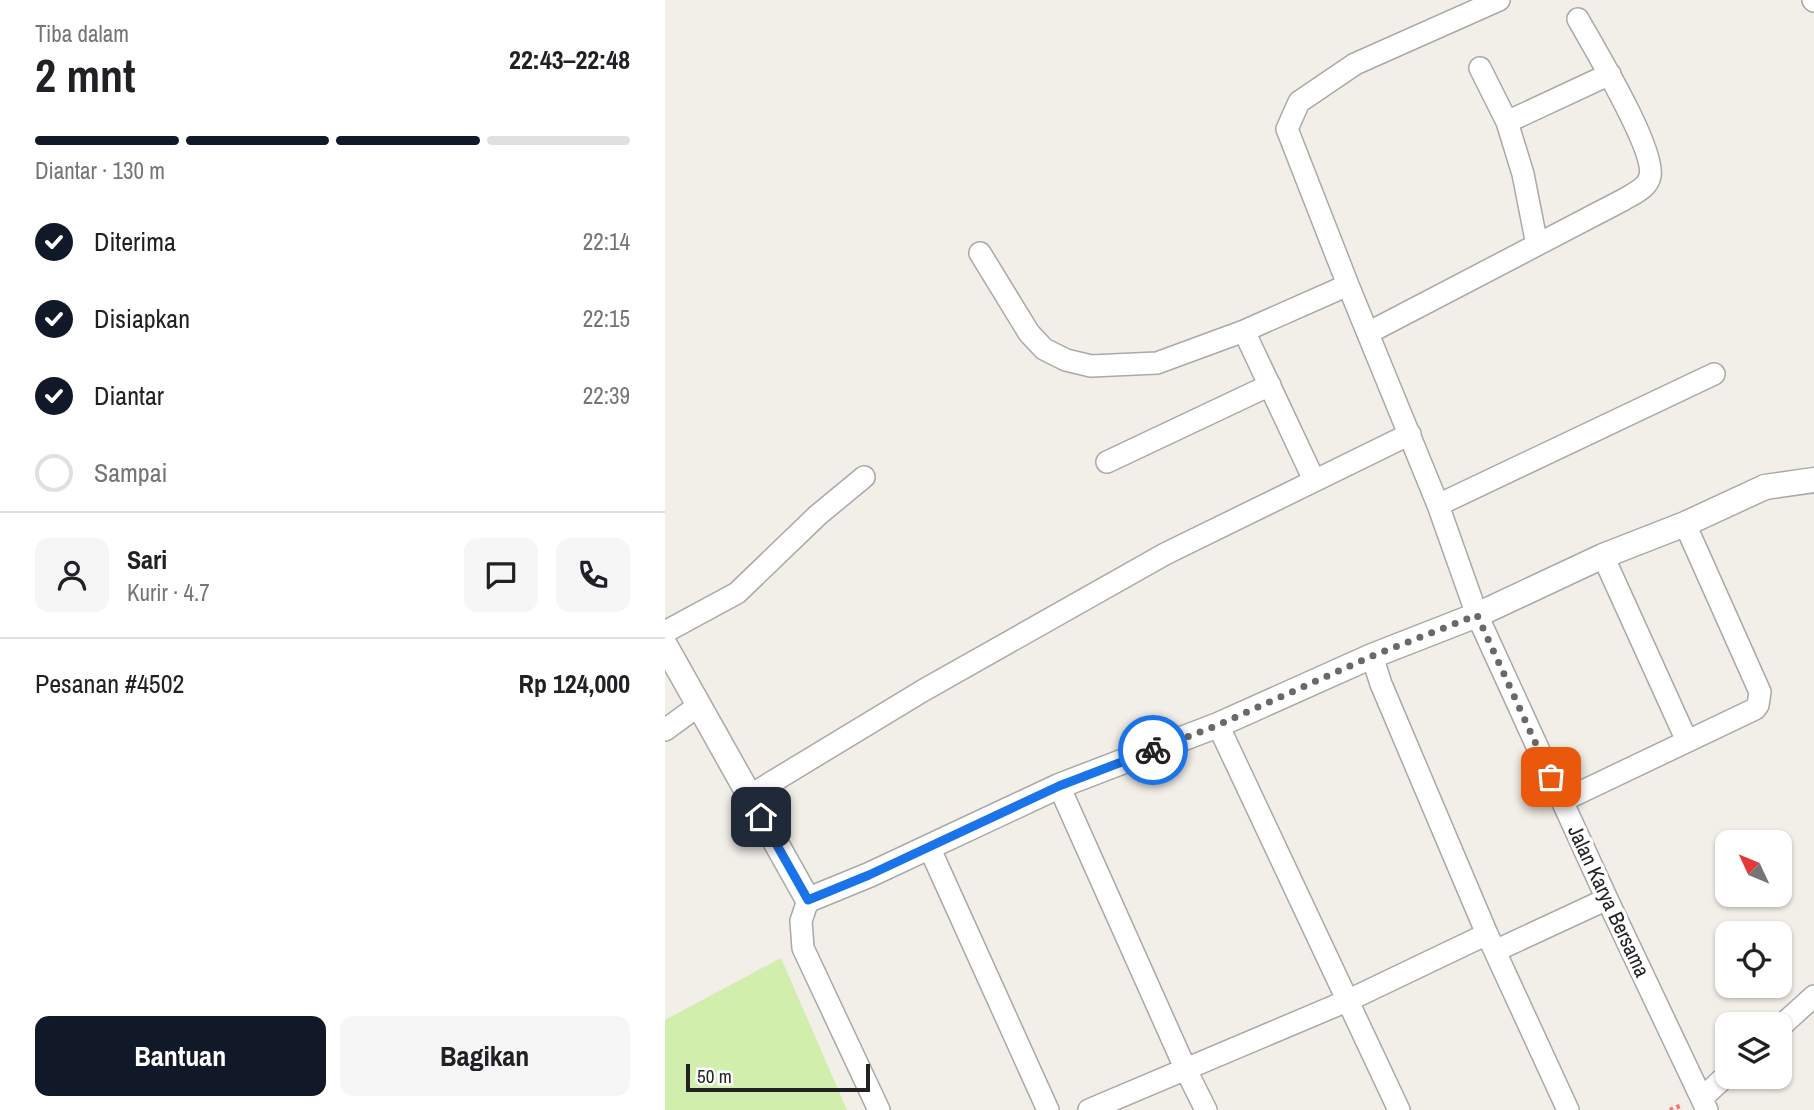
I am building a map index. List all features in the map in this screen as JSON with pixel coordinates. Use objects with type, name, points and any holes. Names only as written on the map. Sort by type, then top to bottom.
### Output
[{"type":"street","name":"Jalan Karya Bersama","points":[[1499,0],[1355,64],[1299,102],[1287,129],[1438,505],[1477,615],[1704,1104]]},
{"type":"street","points":[[1369,333],[1623,200],[1643,188],[1650,180],[1651,172],[1645,149],[1610,74],[1578,19]]},
{"type":"street","points":[[1480,68],[1507,122],[1523,174],[1537,245]]},
{"type":"street","points":[[1507,122],[1610,74]]},
{"type":"street","points":[[980,253],[1029,333],[1044,348],[1066,360],[1091,366],[1157,363],[1244,331],[1348,285]]},
{"type":"street","points":[[1244,331],[1314,480]]},
{"type":"street","points":[[1438,505],[1714,374]]},
{"type":"street","points":[[1107,462],[1270,385]]},
{"type":"street","points":[[749,796],[924,690],[1141,568],[1410,434]]},
{"type":"street","points":[[665,632],[737,593],[818,515],[864,477]]},
{"type":"street","points":[[808,900],[869,875],[1059,786],[1218,725],[1372,656],[1477,615],[1603,556],[1685,524],[1765,487],[1814,480]]},
{"type":"street","points":[[1562,801],[1755,709],[1758,705],[1760,692],[1685,524]]},
{"type":"street","points":[[1603,556],[1686,741]]},
{"type":"street","points":[[665,645],[808,900],[801,921],[803,948],[879,1110]]},
{"type":"street","points":[[1372,656],[1381,684],[1491,943],[1568,1110]]},
{"type":"street","points":[[665,730],[698,706]]},
{"type":"street","points":[[1218,725],[1399,1110]]},
{"type":"street","points":[[1059,786],[1206,1110]]},
{"type":"street","points":[[929,847],[1048,1110]]},
{"type":"street","points":[[1089,1110],[1349,1000],[1607,899]]},
{"type":"street","points":[[1792,1016],[1814,996]]},
{"type":"street","points":[[1704,1104],[1716,1089]]},
{"type":"green space","points":[[781,958],[847,1110],[665,1110],[665,1020]]},
{"type":"way so far","points":[[1153,750],[1218,725],[1372,656],[1477,615],[1551,777]]},
{"type":"route","points":[[761,817],[808,900],[869,875],[1059,786],[1153,750]]}]
